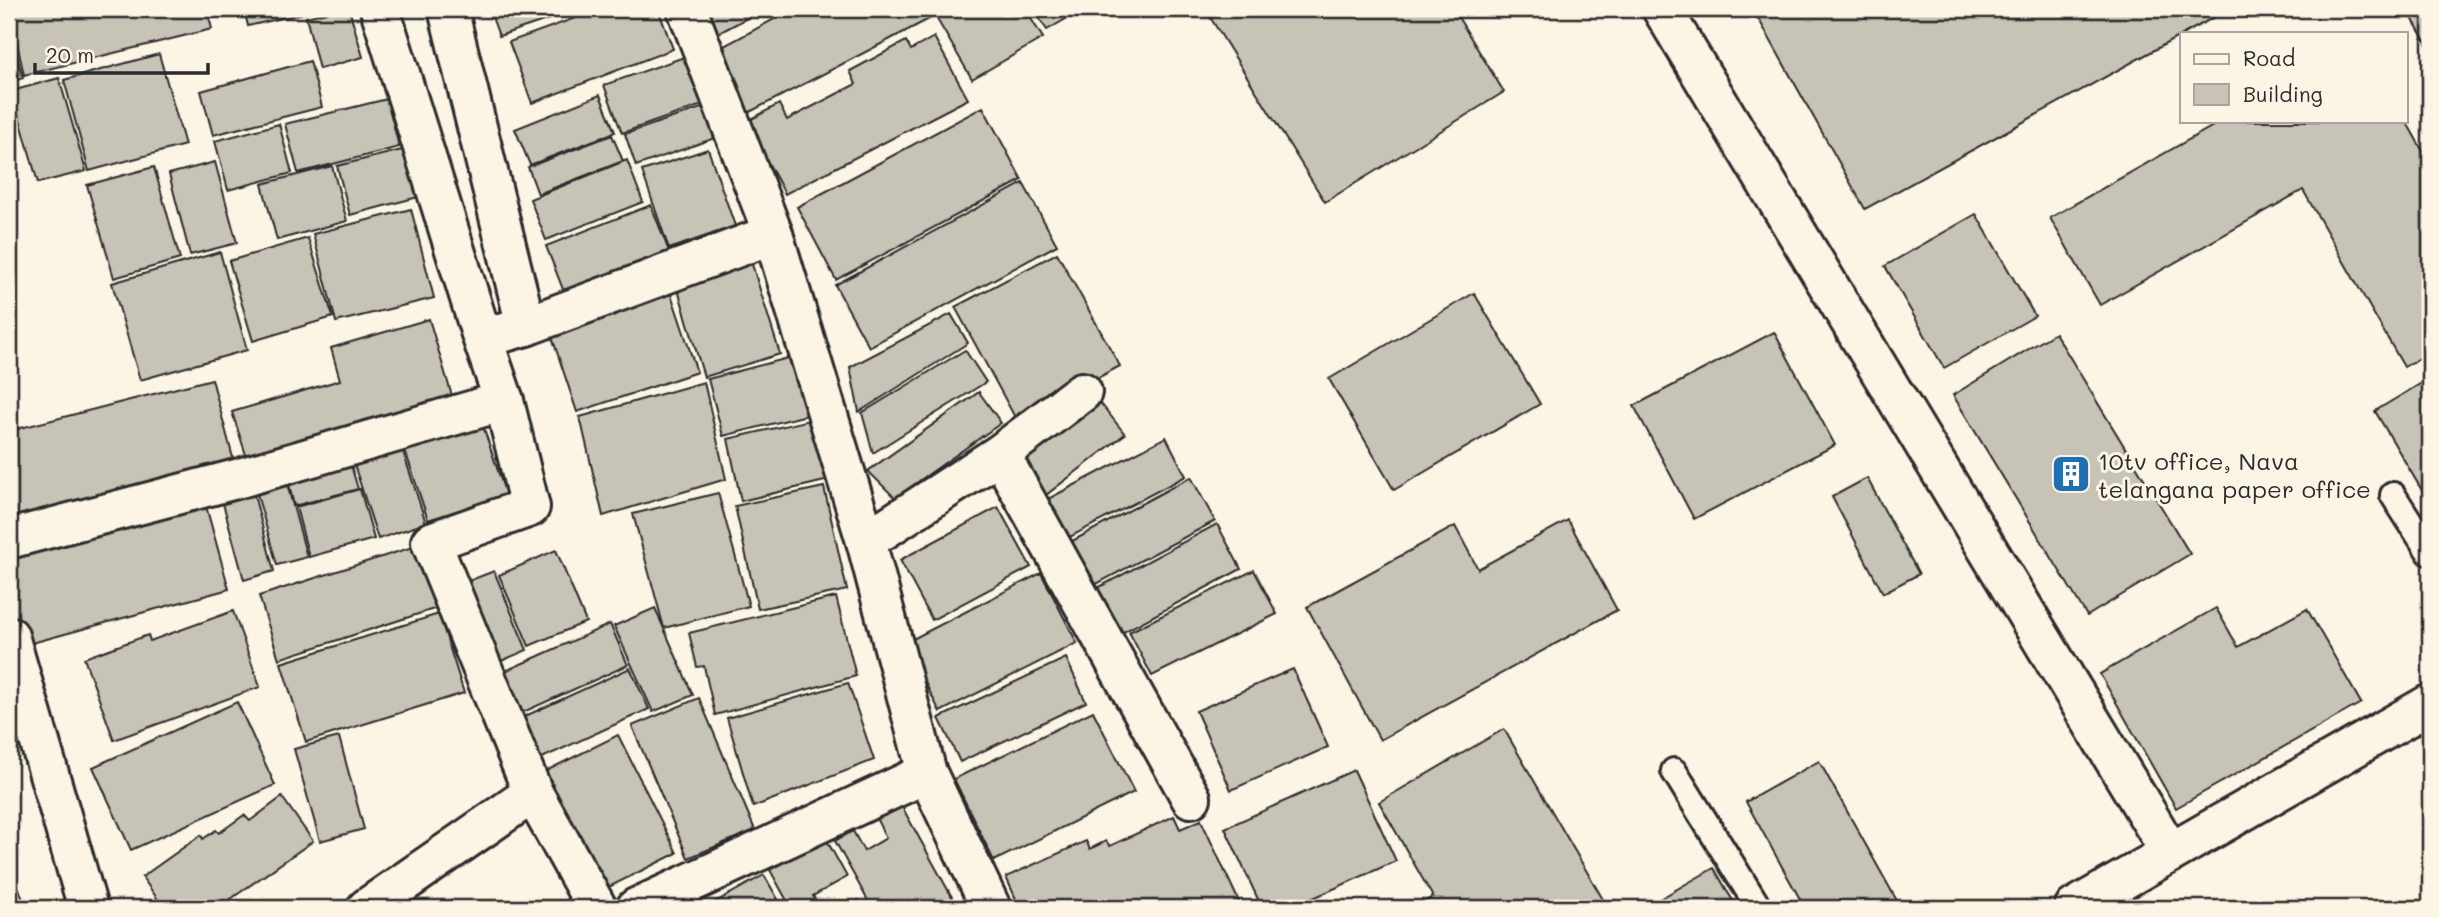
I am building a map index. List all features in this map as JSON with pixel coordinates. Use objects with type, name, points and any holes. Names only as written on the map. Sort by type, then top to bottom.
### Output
[{"type":"street","points":[[380,9],[504,401],[530,507],[431,542],[533,793],[597,908]]},
{"type":"street","points":[[448,9],[526,326]]},
{"type":"street","points":[[687,9],[773,234],[866,541],[927,773],[991,908]]},
{"type":"street","points":[[1662,9],[2170,852]]},
{"type":"street","points":[[482,337],[526,326],[773,234]]},
{"type":"street","points":[[866,541],[1000,454],[1082,392]]},
{"type":"street","points":[[9,539],[240,478],[504,401]]},
{"type":"street","points":[[1000,454],[1191,798]]},
{"type":"street","points":[[10,644],[88,908]]},
{"type":"street","points":[[2074,908],[2430,704]]},
{"type":"street","points":[[636,908],[927,773]]},
{"type":"street","points":[[367,908],[533,793]]},
{"type":"lane","points":[[2393,495],[2430,553]]},
{"type":"lane","points":[[1674,771],[1759,908]]},
{"type":"building","points":[[9,9],[207,9],[212,29],[24,75]]},
{"type":"building","points":[[244,9],[321,9],[248,26]]},
{"type":"building","points":[[349,9],[363,57],[319,69],[306,17]]},
{"type":"building","points":[[489,9],[579,9],[499,36]]},
{"type":"building","points":[[600,9],[658,9],[673,49],[532,103],[509,42]]},
{"type":"building","points":[[709,9],[764,9],[717,34]]},
{"type":"building","points":[[793,9],[926,9],[931,18],[744,115],[724,46]]},
{"type":"building","points":[[931,9],[1025,9],[1043,38],[972,79]]},
{"type":"building","points":[[1033,9],[1083,9],[1047,30]]},
{"type":"building","points":[[1205,9],[1453,9],[1504,92],[1325,202]]},
{"type":"building","points":[[1753,9],[2229,9],[2187,32],[2180,32],[2180,36],[1865,209]]},
{"type":"building","points":[[2407,9],[2430,9],[2430,50]]},
{"type":"building","points":[[9,29],[23,78],[9,82]]},
{"type":"building","points":[[934,37],[968,99],[785,194],[746,122],[779,104],[787,120],[856,84],[850,71],[906,41],[911,50]]},
{"type":"building","points":[[159,54],[185,145],[89,171],[64,80]]},
{"type":"building","points":[[687,56],[705,104],[622,133],[604,85]]},
{"type":"building","points":[[310,61],[322,107],[213,135],[201,91]]},
{"type":"building","points":[[59,78],[86,171],[38,183],[12,91]]},
{"type":"building","points":[[600,95],[615,132],[530,165],[515,129]]},
{"type":"building","points":[[387,99],[399,147],[298,173],[285,124]]},
{"type":"building","points":[[704,107],[715,138],[636,166],[625,134]]},
{"type":"building","points":[[983,107],[1022,180],[836,280],[797,207]]},
{"type":"building","points":[[2220,122],[2407,122],[2430,164],[2430,352],[2404,367],[2303,190],[2100,305],[2050,218]]},
{"type":"building","points":[[279,124],[292,173],[228,190],[215,141]]},
{"type":"building","points":[[612,135],[623,161],[538,194],[528,167]]},
{"type":"building","points":[[406,149],[418,197],[350,215],[337,166]]},
{"type":"building","points":[[708,149],[735,226],[669,249],[642,171]]},
{"type":"building","points":[[627,160],[643,202],[546,240],[530,199]]},
{"type":"building","points":[[215,162],[237,243],[190,255],[169,174]]},
{"type":"building","points":[[332,166],[347,221],[277,240],[262,184]]},
{"type":"building","points":[[154,167],[180,259],[114,278],[87,185]]},
{"type":"building","points":[[1023,183],[1057,245],[869,347],[835,285]]},
{"type":"building","points":[[651,205],[673,262],[568,302],[546,246]]},
{"type":"building","points":[[411,209],[434,298],[336,322],[313,234]]},
{"type":"building","points":[[1976,214],[2035,316],[1944,368],[1885,266]]},
{"type":"building","points":[[308,238],[333,317],[253,341],[229,261]]},
{"type":"building","points":[[220,252],[247,350],[140,380],[112,283]]},
{"type":"building","points":[[1057,253],[1120,366],[1017,421],[955,307]]},
{"type":"building","points":[[751,261],[780,354],[704,377],[676,283]]},
{"type":"building","points":[[1474,293],[1540,404],[1394,490],[1329,379]]},
{"type":"building","points":[[671,294],[697,372],[577,412],[551,334]]},
{"type":"building","points":[[951,314],[968,343],[859,412],[850,367]]},
{"type":"building","points":[[429,319],[455,406],[250,467],[232,412],[340,380],[331,348]]},
{"type":"building","points":[[1774,332],[1835,445],[1694,519],[1634,406]]},
{"type":"building","name":"10tv office, Nava telangana paper office","points":[[2055,333],[2190,554],[2087,616],[1953,395]]},
{"type":"building","points":[[965,350],[986,382],[873,453],[862,413]]},
{"type":"building","points":[[796,356],[811,414],[723,436],[708,379]]},
{"type":"building","points":[[2430,378],[2430,504],[2375,411]]},
{"type":"building","points":[[212,379],[237,473],[9,532],[9,431]]},
{"type":"building","points":[[704,382],[726,479],[603,516],[580,417]]},
{"type":"building","points":[[979,392],[1001,423],[895,498],[868,471]]},
{"type":"building","points":[[1094,395],[1125,434],[1046,495],[1015,456]]},
{"type":"building","points":[[478,411],[506,495],[428,520],[400,435]]},
{"type":"building","points":[[814,419],[829,480],[741,501],[728,439]]},
{"type":"building","points":[[398,436],[426,523],[378,539],[350,452]]},
{"type":"building","points":[[1166,437],[1186,476],[1068,538],[1048,499]]},
{"type":"building","points":[[348,455],[358,489],[294,506],[286,472]]},
{"type":"building","points":[[284,473],[307,557],[277,565],[253,480]]},
{"type":"building","points":[[1191,477],[1215,521],[1089,588],[1065,545]]},
{"type":"building","points":[[1867,478],[1919,574],[1883,593],[1832,497]]},
{"type":"building","points":[[252,487],[274,571],[244,580],[221,496]]},
{"type":"building","points":[[824,487],[847,590],[758,609],[735,506]]},
{"type":"building","points":[[360,489],[374,539],[309,557],[296,507]]},
{"type":"building","points":[[718,493],[749,606],[664,628],[633,514]]},
{"type":"building","points":[[204,499],[229,589],[21,646],[9,602],[9,553]]},
{"type":"building","points":[[998,507],[1031,567],[932,620],[900,560]]},
{"type":"building","points":[[1568,520],[1617,610],[1380,740],[1307,607],[1455,526],[1478,569]]},
{"type":"building","points":[[1217,524],[1241,569],[1116,636],[1092,591]]},
{"type":"building","points":[[422,544],[443,606],[279,659],[259,596]]},
{"type":"building","points":[[556,550],[586,622],[529,646],[499,575]]},
{"type":"building","points":[[1254,570],[1277,614],[1152,676],[1129,632]]},
{"type":"building","points":[[494,571],[527,650],[487,667],[453,587]]},
{"type":"building","points":[[1041,573],[1077,643],[940,712],[905,643]]},
{"type":"building","points":[[836,597],[856,676],[715,715],[704,666],[697,667],[689,633]]},
{"type":"building","points":[[655,608],[693,695],[653,712],[614,626]]},
{"type":"building","points":[[2216,608],[2238,647],[2307,609],[2361,703],[2176,808],[2100,674]]},
{"type":"building","points":[[233,611],[260,687],[114,740],[84,658],[148,635],[150,641]]},
{"type":"building","points":[[439,614],[464,693],[306,742],[281,663]]},
{"type":"building","points":[[610,624],[628,665],[519,714],[501,673]]},
{"type":"building","points":[[1066,658],[1086,702],[960,762],[939,718]]},
{"type":"building","points":[[630,668],[649,709],[540,759],[521,718]]},
{"type":"building","points":[[1293,669],[1328,747],[1231,790],[1196,711]]},
{"type":"building","points":[[848,683],[874,760],[753,807],[727,718]]},
{"type":"building","points":[[699,698],[755,830],[688,858],[632,726]]},
{"type":"building","points":[[237,702],[275,785],[131,850],[93,767]]},
{"type":"building","points":[[1093,711],[1134,792],[994,861],[954,779]]},
{"type":"building","points":[[1504,729],[1608,908],[1413,908],[1433,897],[1379,802]]},
{"type":"building","points":[[618,735],[677,853],[605,889],[546,771]]},
{"type":"building","points":[[339,737],[364,829],[320,841],[294,749]]},
{"type":"building","points":[[1819,761],[1901,908],[1805,908],[1746,802]]},
{"type":"building","points":[[1354,770],[1396,861],[1291,908],[1262,908],[1225,828]]},
{"type":"building","points":[[282,797],[313,841],[218,908],[164,908],[142,877],[201,835],[203,839],[216,830],[219,833],[244,815],[250,821]]},
{"type":"building","points":[[901,805],[958,908],[872,908],[835,841],[853,831],[864,851],[886,838],[876,818]]},
{"type":"building","points":[[1174,816],[1180,829],[1201,820],[1242,908],[1020,908],[1006,877],[1086,841],[1090,849],[1106,841],[1110,846]]},
{"type":"building","points":[[826,839],[847,877],[813,896],[820,908],[791,908],[770,870]]},
{"type":"building","points":[[1714,868],[1737,908],[1644,908]]},
{"type":"building","points":[[764,875],[783,908],[714,908],[712,904]]},
{"type":"building","points":[[17,883],[26,908],[9,908],[9,886]]},
{"type":"building","points":[[859,900],[864,908],[844,908]]},
{"type":"place","name":"10tv office, Nava telangana paper office","points":[[2071,474]]}]
